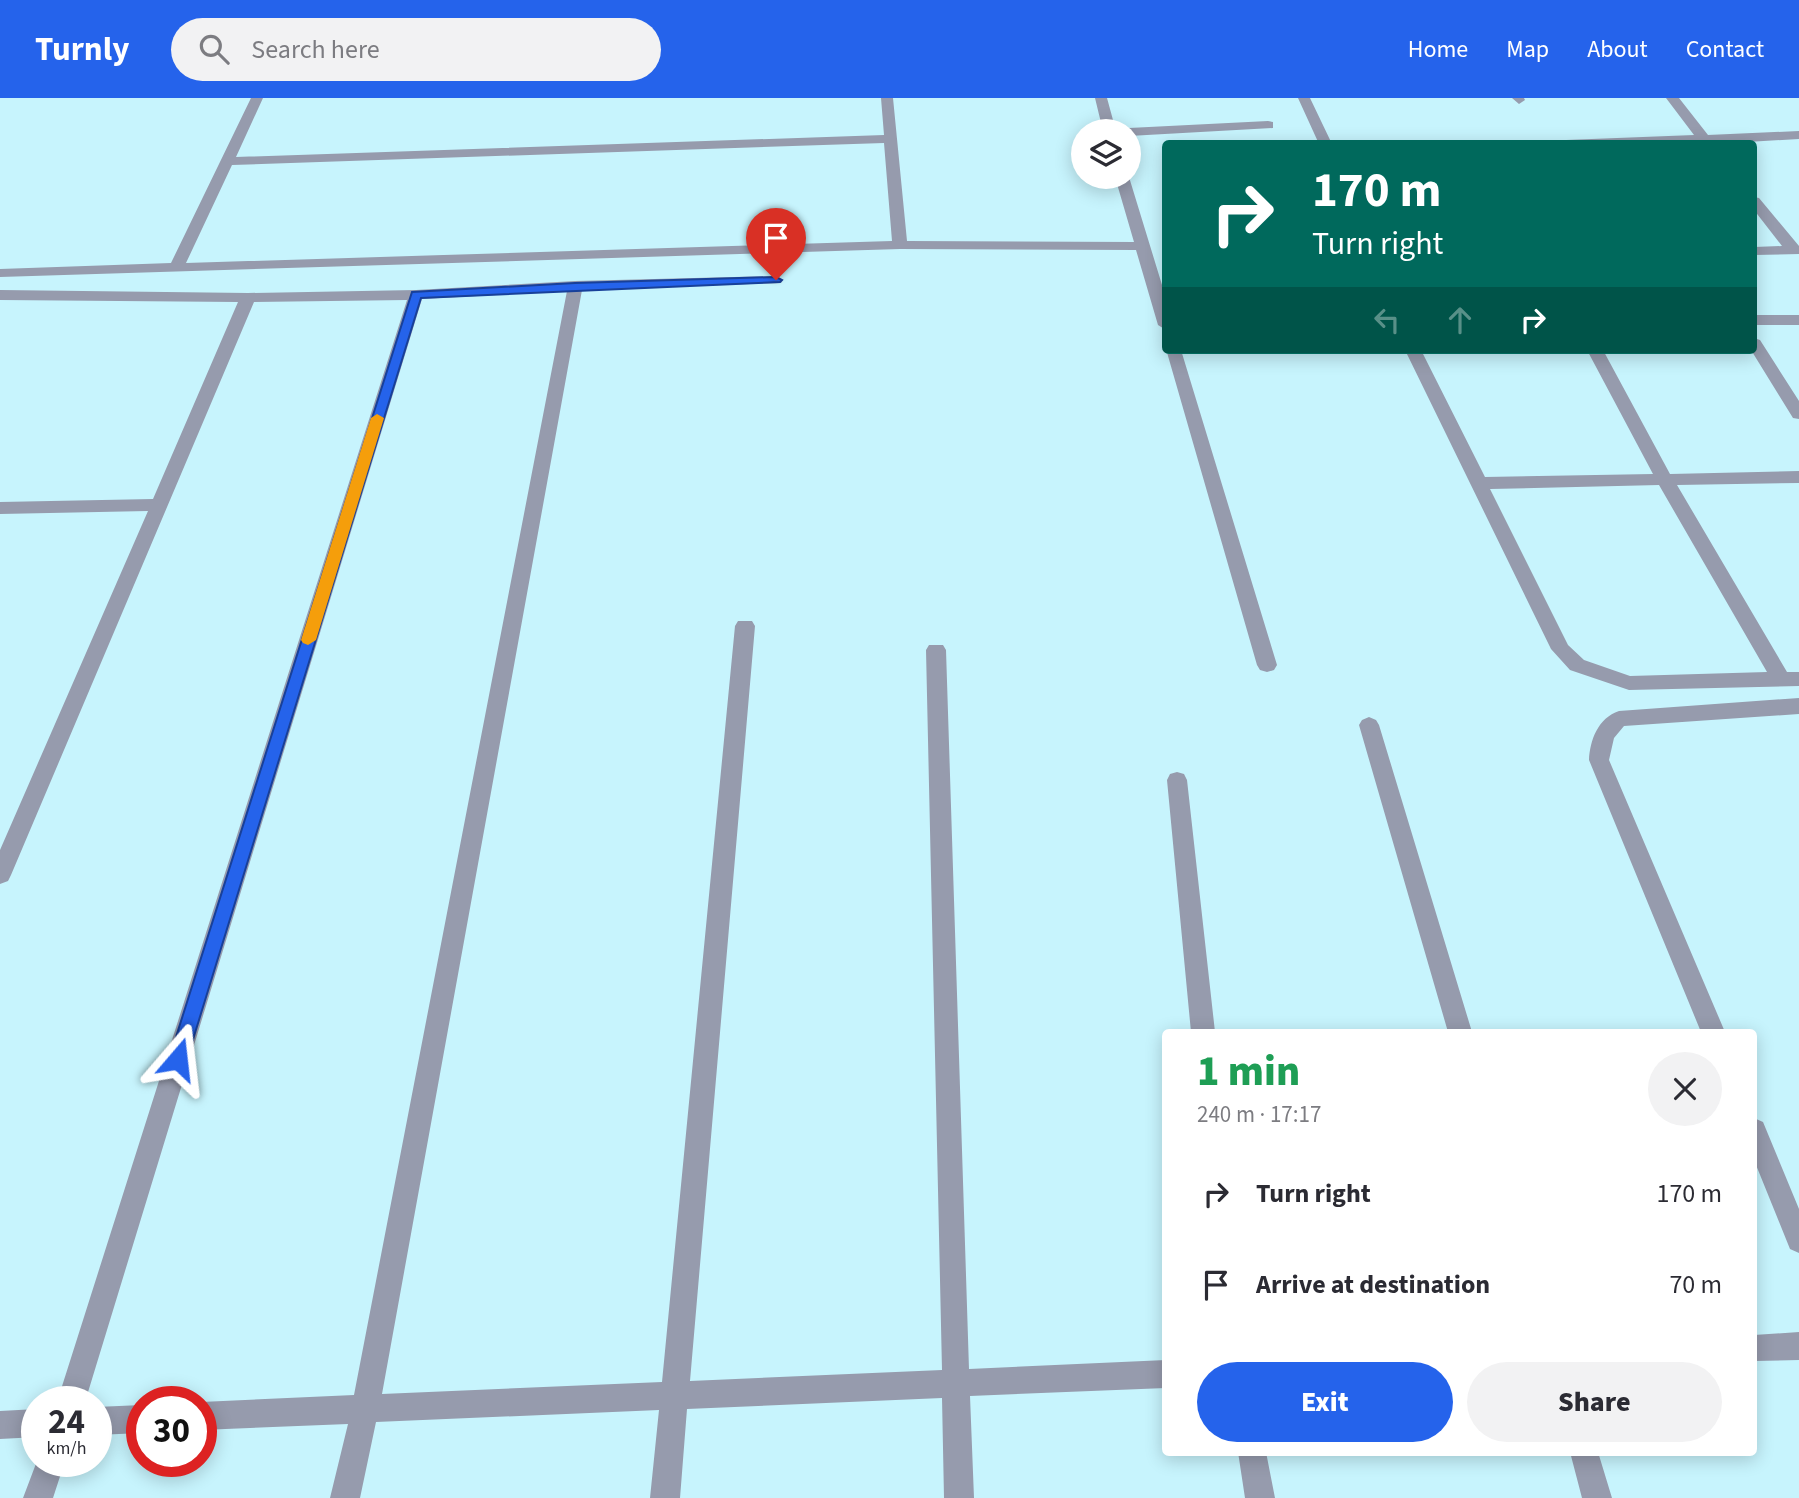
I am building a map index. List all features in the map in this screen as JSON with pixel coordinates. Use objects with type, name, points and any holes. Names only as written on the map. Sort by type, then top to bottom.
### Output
[{"type":"street","points":[[177,267],[257,98]]},
{"type":"street","points":[[887,98],[900,245]]},
{"type":"street","points":[[1101,98],[1107,119]]},
{"type":"street","points":[[1304,98],[1324,140]]},
{"type":"street","points":[[1672,98],[1705,140]]},
{"type":"street","points":[[1141,131],[1268,125]]},
{"type":"street","points":[[1722,140],[1799,135]]},
{"type":"street","points":[[227,161],[890,139]]},
{"type":"street","points":[[1125,189],[1162,312]]},
{"type":"street","points":[[1757,204],[1796,250]]},
{"type":"street","points":[[0,273],[900,245],[1142,246]]},
{"type":"street","points":[[1757,251],[1796,250]]},
{"type":"street","points":[[0,295],[248,298],[416,295],[575,286],[776,280]]},
{"type":"street","points":[[345,1498],[365,1409],[575,286]]},
{"type":"street","points":[[76,1386],[416,295]]},
{"type":"street","points":[[0,875],[248,298]]},
{"type":"street","points":[[1757,320],[1799,320]]},
{"type":"street","points":[[1757,348],[1799,414]]},
{"type":"street","points":[[1174,354],[1267,666]]},
{"type":"street","points":[[1415,354],[1561,649],[1577,665],[1629,683],[1790,679]]},
{"type":"street","points":[[1597,354],[1665,480],[1790,679]]},
{"type":"street","points":[[1479,483],[1799,477]]},
{"type":"street","points":[[0,508],[159,505]]},
{"type":"street","points":[[665,1498],[746,626]]},
{"type":"street","points":[[936,650],[959,1498]]},
{"type":"street","points":[[1712,1029],[1599,760],[1600,743],[1607,728],[1619,719],[1799,706]]},
{"type":"street","points":[[1369,725],[1459,1029]]},
{"type":"street","points":[[1177,780],[1203,1029]]},
{"type":"street","points":[[1757,1137],[1799,1240]]},
{"type":"street","points":[[1757,1348],[1799,1346]]},
{"type":"street","points":[[217,1415],[1162,1374]]},
{"type":"street","points":[[0,1425],[21,1424]]},
{"type":"street","points":[[1253,1456],[1260,1498]]},
{"type":"street","points":[[1585,1456],[1597,1498]]},
{"type":"street","points":[[38,1498],[45,1477]]},
{"type":"slow traffic","points":[[308,640],[377,418]]},
{"type":"route","points":[[178,1059],[416,295],[575,286],[776,280]]}]
